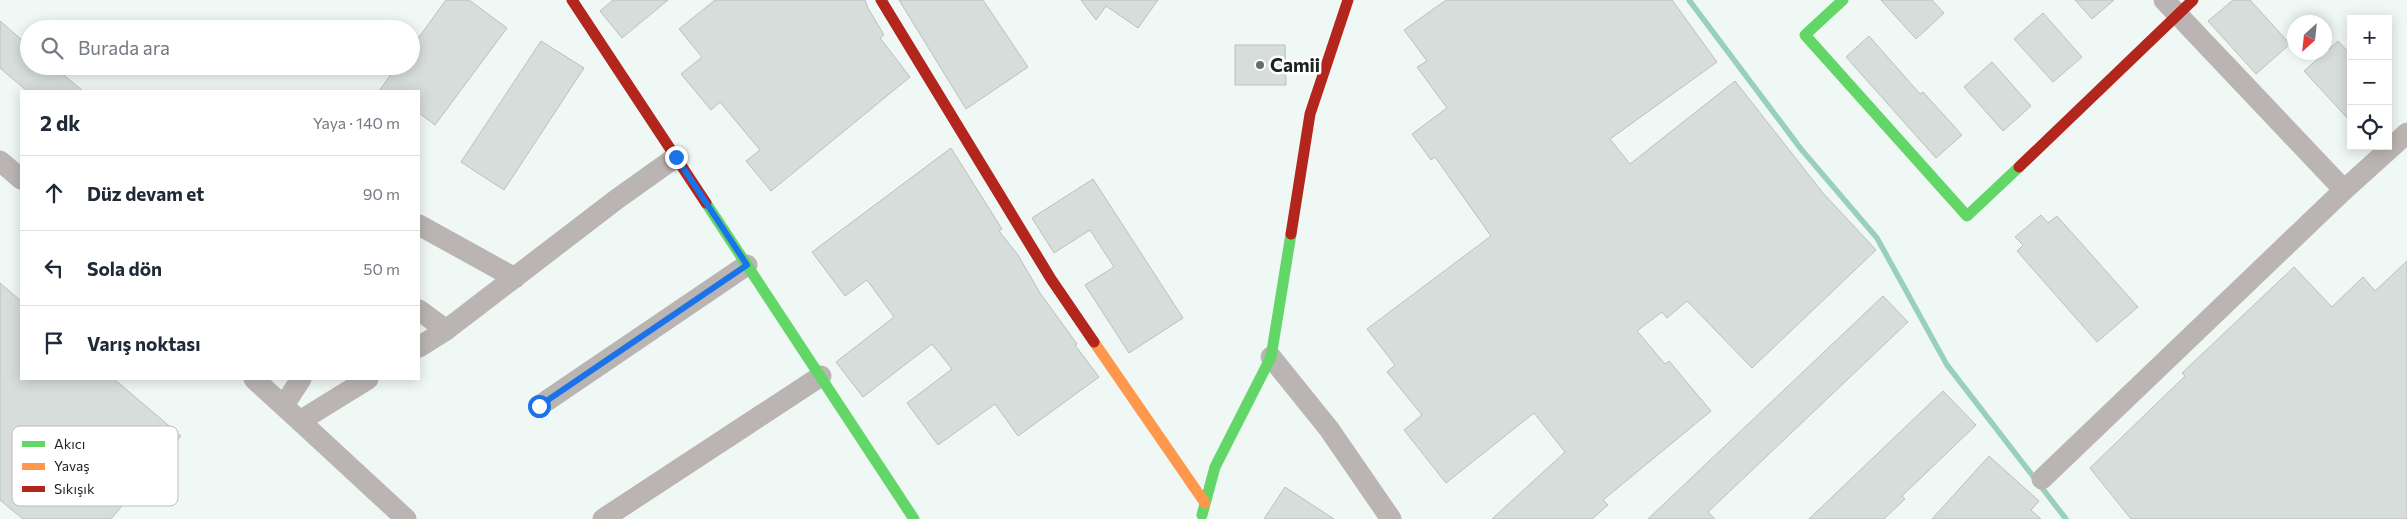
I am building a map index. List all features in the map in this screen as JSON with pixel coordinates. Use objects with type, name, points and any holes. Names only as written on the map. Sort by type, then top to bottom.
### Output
[{"type":"street","points":[[572,0],[914,519]]},
{"type":"street","points":[[881,0],[1051,279],[1205,503]]},
{"type":"street","points":[[1843,0],[1805,35],[1966,216],[2178,5],[2344,190]]},
{"type":"street","points":[[1201,519],[1215,467],[1271,357],[1310,114],[1340,5]]},
{"type":"street","points":[[2042,479],[2344,190],[2407,133]]},
{"type":"street","points":[[420,346],[446,330],[617,199],[676,157]]},
{"type":"street","points":[[0,161],[20,178]]},
{"type":"street","points":[[420,226],[515,278]]},
{"type":"street","points":[[539,406],[747,265]]},
{"type":"street","points":[[420,311],[446,330]]},
{"type":"street","points":[[1271,357],[1330,428],[1391,519]]},
{"type":"street","points":[[603,519],[821,376]]},
{"type":"street","points":[[255,380],[406,519]]},
{"type":"street","points":[[284,405],[300,380]]},
{"type":"street","points":[[300,421],[366,380]]},
{"type":"building","points":[[446,0],[469,0],[507,28],[435,125],[420,114],[420,90],[380,90],[391,75],[420,75],[420,36]]},
{"type":"building","points":[[613,0],[668,0],[622,38],[600,11]]},
{"type":"building","points":[[715,0],[865,0],[884,35],[880,38],[910,77],[771,191],[746,161],[760,150],[720,102],[711,110],[681,74],[702,57],[679,29]]},
{"type":"building","points":[[899,0],[983,0],[1028,67],[966,109]]},
{"type":"building","points":[[1081,0],[1158,0],[1138,28],[1106,6],[1096,20]]},
{"type":"building","points":[[1446,0],[1672,0],[1717,62],[1610,139],[1630,164],[1735,81],[1823,193],[1876,250],[1752,368],[1687,301],[1667,318],[1662,312],[1637,331],[1665,364],[1669,361],[1711,411],[1603,500],[1608,505],[1592,519],[1492,519],[1565,452],[1534,413],[1446,483],[1404,430],[1422,415],[1387,372],[1395,365],[1367,329],[1491,236],[1435,157],[1431,160],[1412,134],[1447,108],[1417,67],[1427,61],[1404,30]]},
{"type":"building","points":[[1881,0],[1932,0],[1944,13],[1916,39]]},
{"type":"building","points":[[2075,0],[2114,0],[2092,19]]},
{"type":"building","points":[[2233,0],[2250,0],[2287,41],[2287,47],[2256,74],[2208,21]]},
{"type":"building","points":[[2043,13],[2082,57],[2053,82],[2014,39]]},
{"type":"building","points":[[0,21],[20,38],[20,75],[64,75],[82,90],[26,90],[0,68]]},
{"type":"building","points":[[1869,36],[1920,94],[1923,92],[1962,135],[1936,158],[1846,57]]},
{"type":"building","points":[[541,41],[584,68],[504,190],[461,162]]},
{"type":"building","points":[[2338,41],[2347,51],[2347,118],[2304,71],[2316,60],[2332,60],[2332,46]]},
{"type":"building","name":"Camii","points":[[1235,45],[1285,45],[1286,85],[1235,85]]},
{"type":"building","points":[[1992,62],[2031,106],[2003,131],[1964,87]]},
{"type":"building","points":[[951,148],[1002,229],[999,231],[1018,255],[1040,293],[1099,377],[1018,436],[995,404],[938,445],[907,403],[952,369],[932,344],[863,397],[836,362],[894,317],[867,280],[845,296],[812,252]]},
{"type":"building","points":[[1093,179],[1183,318],[1129,353],[1085,285],[1114,267],[1090,230],[1054,253],[1032,218]]},
{"type":"building","points":[[2041,215],[2048,223],[2057,216],[2138,307],[2097,342],[2017,251],[2023,245],[2015,237]]},
{"type":"building","points":[[2407,261],[2407,519],[2131,519],[2090,468],[2185,376],[2182,373],[2294,267],[2332,307],[2363,277],[2375,291]]},
{"type":"building","points":[[0,283],[20,300],[20,380],[115,380],[169,426],[12,426],[12,506],[122,506],[111,519],[23,519],[0,500]]},
{"type":"building","points":[[1883,296],[1908,322],[1708,512],[1715,519],[1648,519]]},
{"type":"building","points":[[1943,391],[1976,425],[1902,496],[1905,499],[1884,519],[1809,519]]},
{"type":"building","points":[[1989,456],[2039,501],[2031,510],[2041,519],[1932,519]]},
{"type":"building","points":[[1285,487],[1334,519],[1264,519]]},
{"type":"waterway","points":[[1689,0],[1801,149],[1877,238],[1947,365],[2066,519]]},
{"type":"traffic: fast","points":[[1843,0],[1805,35],[1967,216],[2019,167]]},
{"type":"traffic: fast","points":[[706,203],[914,519]]},
{"type":"traffic: fast","points":[[1202,515],[1215,467],[1271,357],[1291,234]]},
{"type":"traffic: slow","points":[[1094,342],[1205,503]]},
{"type":"traffic: jam","points":[[572,0],[706,203]]},
{"type":"traffic: jam","points":[[881,0],[1051,279],[1094,342]]},
{"type":"traffic: jam","points":[[1291,234],[1310,114],[1348,0]]},
{"type":"traffic: jam","points":[[2019,167],[2193,0]]},
{"type":"place","name":"Camii","points":[[1260,65]]},
{"type":"route","points":[[539,406],[747,265],[676,157]]}]
